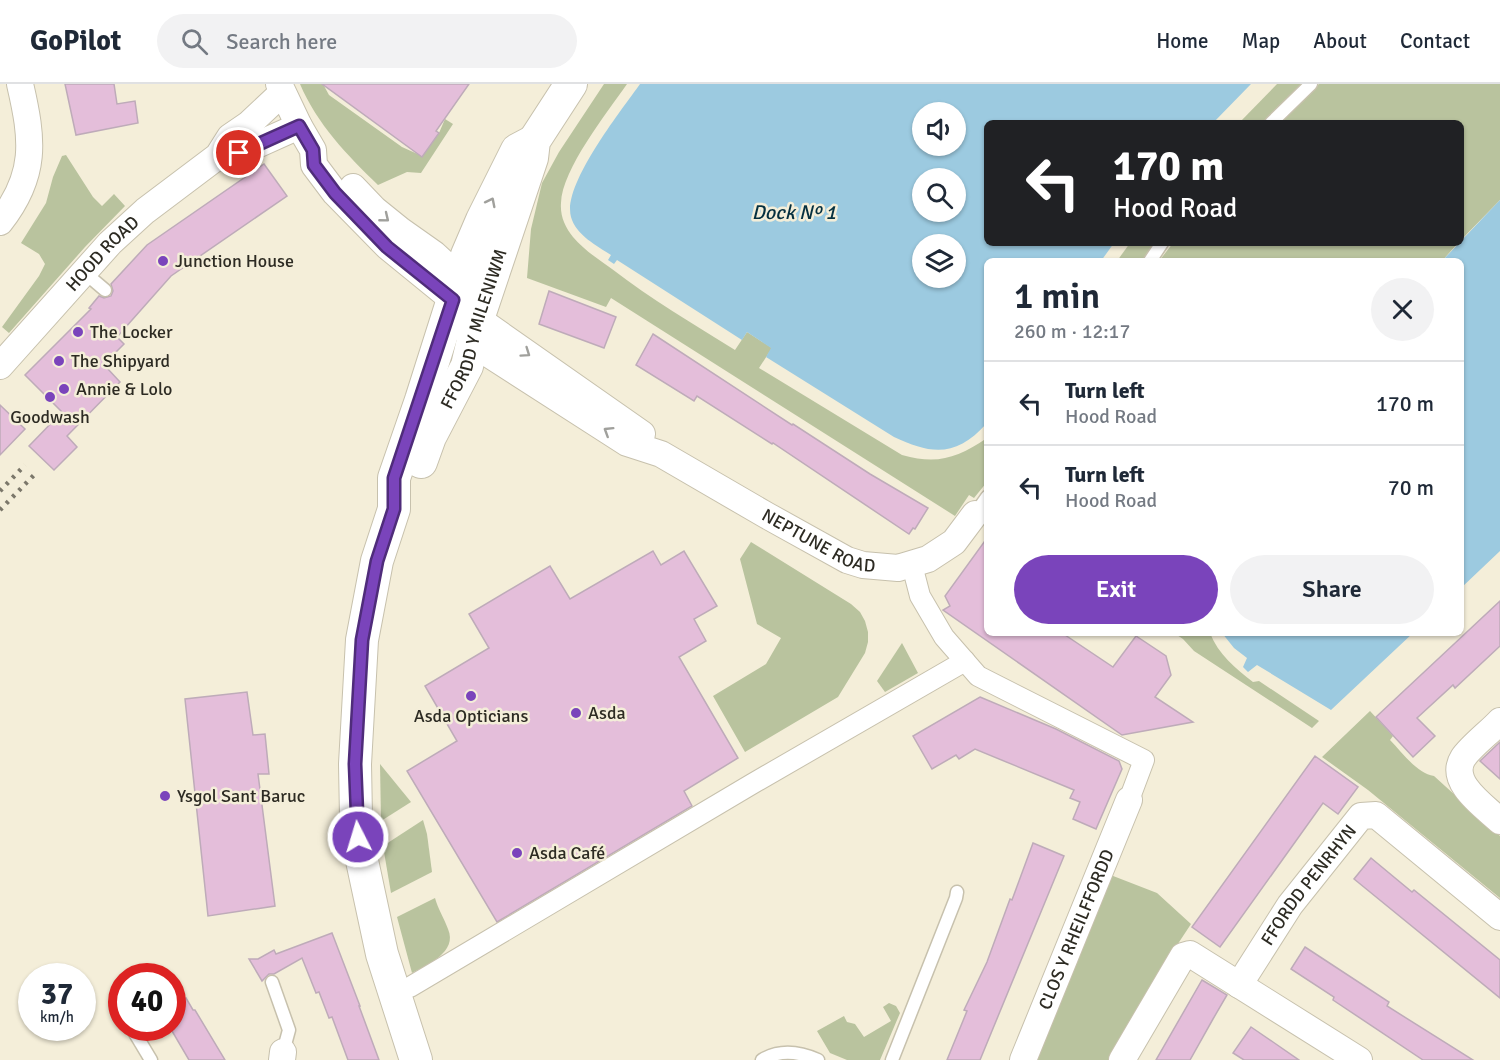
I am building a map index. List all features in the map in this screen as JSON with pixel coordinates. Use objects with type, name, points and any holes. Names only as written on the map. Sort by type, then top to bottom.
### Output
[{"type":"street","points":[[0,222],[12,207],[26,179],[30,157],[28,121],[20,84]]},
{"type":"street","name":"FFORDD Y MILENIWM","points":[[394,509],[411,487],[430,436],[462,378],[475,331],[532,159],[534,141],[571,84]]},
{"type":"street","name":"HOOD ROAD","points":[[0,366],[111,243],[145,211],[218,156],[230,137],[249,124],[280,88],[313,150],[314,165],[340,198],[387,247],[457,289],[475,331]]},
{"type":"street","name":"HOOD ROAD","points":[[218,156],[239,153],[299,126]]},
{"type":"street","name":"FFORDD Y MILENIWM","points":[[417,1060],[382,954],[361,856],[356,817],[355,764],[362,640],[377,561],[394,509],[394,478],[457,289],[482,220],[517,150],[534,141]]},
{"type":"street","name":"NEPTUNE ROAD","points":[[475,331],[639,431],[661,454],[847,560],[862,565],[898,568],[928,559],[954,542],[981,506]]},
{"type":"street","points":[[912,565],[920,596],[944,637],[978,676],[1144,760],[1128,800]]},
{"type":"street","points":[[410,987],[752,784],[965,661]]},
{"type":"street","points":[[1500,721],[1463,758],[1459,772],[1464,787],[1500,821]]},
{"type":"street","name":"CLOS Y RHEILFFORDD","points":[[1023,1060],[1128,800]]},
{"type":"street","name":"FFORDD PENRHYN","points":[[1239,985],[1290,905],[1361,816],[1376,815],[1500,916]]},
{"type":"street","points":[[1122,1060],[1183,956],[1190,954],[1359,1060]]},
{"type":"lane","points":[[1274,120],[1311,84]]},
{"type":"lane","points":[[85,273],[105,290]]},
{"type":"lane","points":[[892,1060],[957,892]]},
{"type":"lane","points":[[272,982],[289,1030],[282,1056]]},
{"type":"lane","points":[[140,1041],[151,1060]]},
{"type":"lane","points":[[762,1060],[777,1053],[790,1052],[818,1060]]},
{"type":"green space","points":[[300,84],[323,84],[329,95],[402,147],[422,156],[439,133],[445,119],[453,124],[421,173],[407,172],[378,185],[324,126]]},
{"type":"green space","points":[[604,84],[627,84],[577,158],[563,189],[562,217],[573,237],[591,254],[642,291],[735,350],[747,332],[772,348],[759,368],[902,455],[926,459],[947,458],[984,440],[984,486],[974,498],[969,495],[955,516],[611,298],[606,307],[527,278],[531,229],[542,183],[559,152]]},
{"type":"green space","points":[[1277,84],[1304,84],[1266,120],[1242,120]]},
{"type":"green space","points":[[1319,84],[1500,84],[1500,200],[1464,237],[1464,120],[1282,120]]},
{"type":"green space","points":[[66,155],[93,197],[102,206],[114,194],[125,206],[85,247],[9,333],[2,327],[39,276],[45,264],[39,254],[21,243],[46,203],[53,177],[62,156]]},
{"type":"green space","points":[[1128,246],[1154,246],[1146,258],[1119,258]]},
{"type":"green space","points":[[1171,246],[1455,246],[1445,258],[1161,258]]},
{"type":"green space","points":[[751,542],[851,604],[860,612],[865,621],[868,642],[865,653],[838,697],[745,752],[713,696],[766,664],[781,638],[757,624],[740,559]]},
{"type":"green space","points":[[1178,636],[1211,636],[1223,654],[1253,682],[1259,681],[1319,721],[1312,728],[1194,651]]},
{"type":"green space","points":[[902,643],[918,673],[885,692],[877,681]]},
{"type":"green space","points":[[1370,711],[1393,736],[1390,740],[1410,761],[1421,771],[1434,776],[1500,836],[1500,898],[1368,790],[1322,757]]},
{"type":"green space","points":[[380,764],[411,802],[381,821]]},
{"type":"green space","points":[[423,820],[432,872],[391,893],[383,846]]},
{"type":"green space","points":[[1108,874],[1157,893],[1191,924],[1154,980],[1108,1060],[1032,1060]]},
{"type":"green space","points":[[435,898],[448,929],[449,944],[439,957],[412,973],[397,917]]},
{"type":"green space","points":[[889,1003],[896,1006],[900,1013],[880,1060],[847,1060],[830,1053],[817,1031],[844,1016],[847,1022],[855,1024],[864,1037],[891,1021],[883,1007]]},
{"type":"water","name":"Dock Nº 1","points":[[640,84],[1251,84],[1216,120],[984,120],[984,246],[1112,246],[1103,258],[984,258],[984,426],[965,442],[944,450],[920,447],[894,437],[766,357],[771,348],[747,332],[742,340],[617,260],[614,264],[608,260],[611,255],[577,229],[571,217],[571,203],[575,187],[595,149]]},
{"type":"water","points":[[1500,200],[1500,551],[1464,585],[1464,258],[1445,258],[1456,246],[1464,246],[1464,238]]},
{"type":"water","points":[[1224,636],[1410,636],[1331,710],[1257,665],[1248,672],[1243,667],[1247,658],[1234,648]]},
{"type":"building","points":[[65,84],[114,84],[117,104],[135,101],[138,123],[76,135]]},
{"type":"building","points":[[322,84],[469,84],[436,131],[439,133],[422,157]]},
{"type":"building","points":[[264,164],[287,196],[171,276],[117,337],[124,344],[109,359],[112,363],[107,368],[120,382],[67,436],[77,447],[54,470],[29,446],[62,412],[25,375],[91,309],[89,308],[99,296],[104,298],[111,296],[113,291],[111,284],[147,245]]},
{"type":"building","points":[[549,291],[616,317],[604,348],[539,324]]},
{"type":"building","points":[[653,334],[792,425],[928,508],[915,529],[913,528],[909,534],[773,443],[697,396],[694,401],[636,365]]},
{"type":"building","points":[[0,405],[25,429],[0,455]]},
{"type":"building","points":[[984,542],[984,636],[1066,636],[1113,667],[1136,636],[1166,656],[1171,675],[1155,697],[1193,722],[1122,735],[943,610],[950,606],[945,596]]},
{"type":"building","name":"Asda","points":[[653,551],[661,565],[684,551],[717,606],[694,619],[706,641],[679,657],[738,758],[684,791],[692,806],[497,922],[407,771],[457,741],[425,686],[489,648],[469,614],[550,566],[570,599]]},
{"type":"building","points":[[1500,601],[1500,646],[1455,688],[1453,685],[1417,718],[1435,736],[1413,757],[1376,717]]},
{"type":"building","points":[[247,692],[253,735],[265,734],[269,774],[258,774],[275,906],[208,916],[185,699]]},
{"type":"building","points":[[980,697],[1056,729],[1119,761],[1122,769],[1096,829],[1073,819],[1080,802],[1070,798],[1074,790],[975,749],[959,759],[956,755],[932,769],[913,736]]},
{"type":"building","points":[[1500,742],[1500,779],[1480,761]]},
{"type":"building","points":[[1315,756],[1358,787],[1338,814],[1323,803],[1220,947],[1192,927]]},
{"type":"building","points":[[1033,843],[1064,856],[980,1060],[947,1060],[967,1011],[964,1010],[987,962]]},
{"type":"building","points":[[1371,858],[1500,960],[1500,998],[1354,879]]},
{"type":"building","points":[[332,933],[379,1060],[348,1060],[332,1017],[329,1018],[319,992],[316,993],[302,958],[274,974],[269,974],[262,981],[249,959],[258,959],[274,950],[276,954]]},
{"type":"building","points":[[1305,947],[1389,1002],[1387,1006],[1473,1060],[1423,1060],[1333,1000],[1334,997],[1291,969]]},
{"type":"building","points":[[1202,980],[1227,995],[1190,1060],[1156,1060]]},
{"type":"building","points":[[186,998],[225,1060],[189,1060],[178,1041],[186,1041]]},
{"type":"building","points":[[1251,1027],[1299,1060],[1244,1060],[1233,1053]]},
{"type":"railway","points":[[0,491],[25,465]]},
{"type":"railway","points":[[0,510],[35,474]]},
{"type":"place","name":"Junction House","points":[[163,261]]},
{"type":"place","name":"The Locker","points":[[78,332]]},
{"type":"place","name":"The Shipyard","points":[[59,361]]},
{"type":"place","name":"Annie & Lolo","points":[[64,389]]},
{"type":"place","name":"Goodwash","points":[[50,397]]},
{"type":"place","name":"Asda Opticians","points":[[471,696]]},
{"type":"place","name":"Asda","points":[[576,713]]},
{"type":"place","name":"Ysgol Sant Baruc","points":[[165,796]]},
{"type":"place","name":"Asda Café","points":[[517,853]]},
{"type":"route","points":[[239,153],[299,126],[313,150],[314,165],[335,193],[387,247],[453,300],[394,478],[394,509],[377,561],[367,610],[358,691],[355,764],[358,837]]}]
